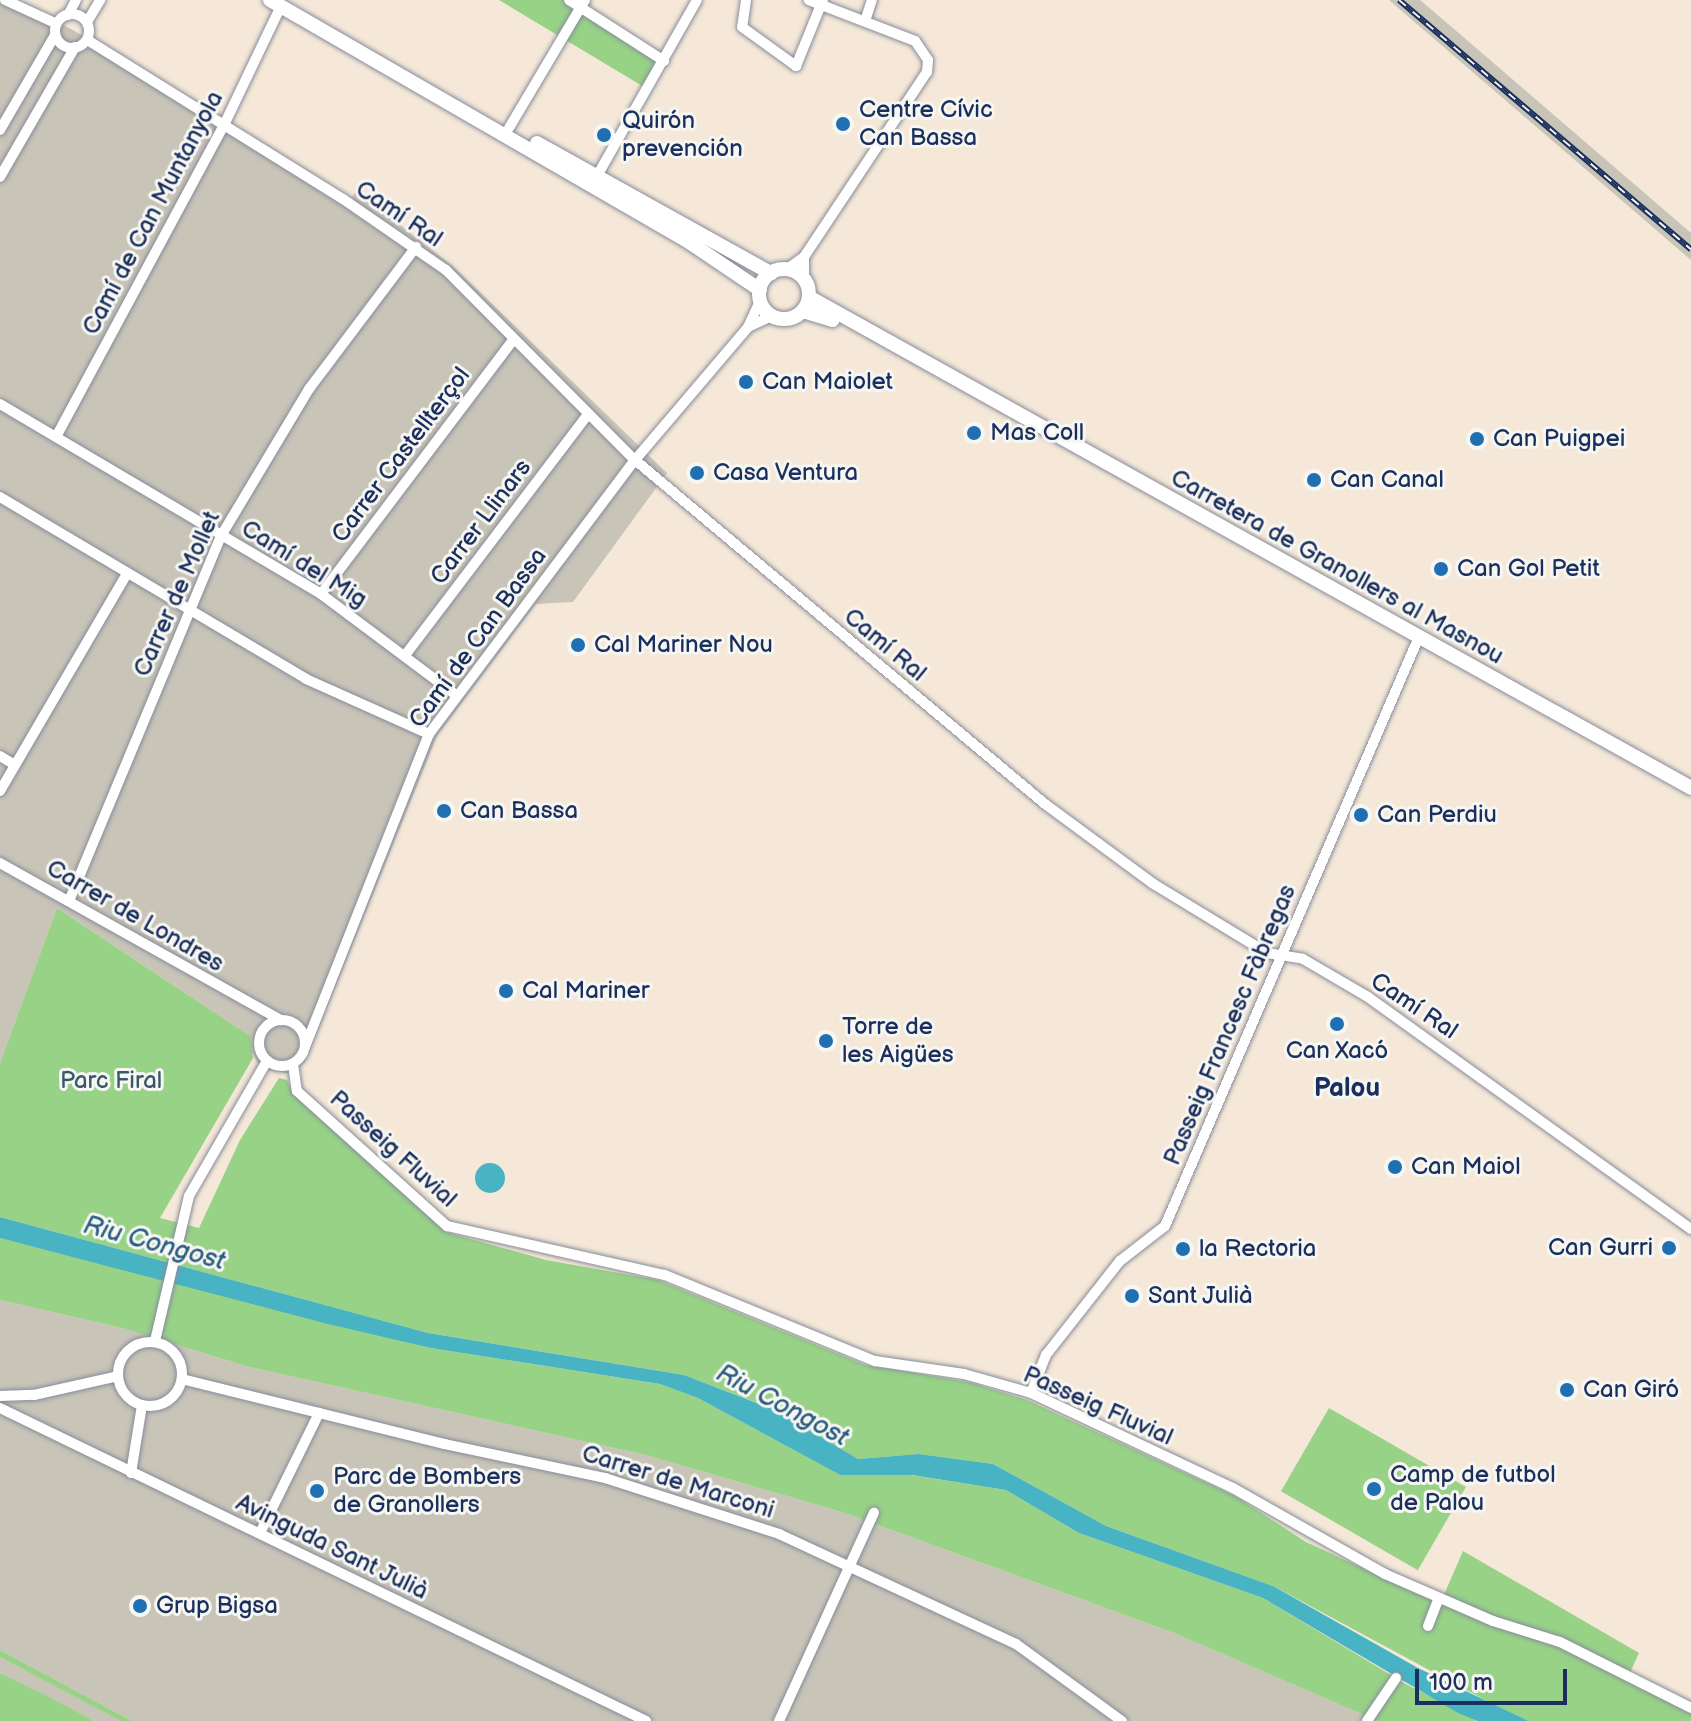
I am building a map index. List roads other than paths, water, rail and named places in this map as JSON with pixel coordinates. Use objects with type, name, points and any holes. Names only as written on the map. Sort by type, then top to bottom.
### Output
[{"type":"main road","points":[[280,2],[771,273],[787,269],[804,279],[806,304],[790,318],[771,316],[760,295],[686,240],[280,2]]},
{"type":"main road","points":[[760,295],[771,273]]},
{"type":"main road","name":"Carretera de Granollers al Masnou","points":[[806,304],[962,385],[1691,788]]},
{"type":"street","points":[[5,0],[55,23]]},
{"type":"street","points":[[55,23],[68,15],[76,0]]},
{"type":"street","points":[[0,177],[75,47],[89,41],[87,22],[100,0]]},
{"type":"street","points":[[569,0],[583,4],[664,61]]},
{"type":"street","points":[[597,176],[697,0]]},
{"type":"street","points":[[746,0],[739,19],[742,27],[796,66],[823,2]]},
{"type":"street","points":[[787,269],[804,257],[927,72],[928,60],[915,41],[866,18],[809,0]]},
{"type":"street","points":[[866,18],[872,0]]},
{"type":"street","name":"Camí de Can Muntanyola","points":[[56,437],[224,125],[280,2]]},
{"type":"street","points":[[509,128],[583,4]]},
{"type":"street","points":[[68,15],[87,22]]},
{"type":"street","points":[[0,130],[55,35],[55,23]]},
{"type":"street","points":[[55,35],[75,47]]},
{"type":"street","name":"Camí Ral","points":[[89,41],[416,247],[635,460],[1045,804],[1152,883],[1280,956],[1303,959],[1368,997],[1691,1229]]},
{"type":"street","name":"Carrer de Mollet","points":[[69,901],[221,536],[309,389],[416,247]]},
{"type":"street","points":[[804,257],[804,279]]},
{"type":"street","name":"Camí de Can Bassa","points":[[305,1047],[314,1015],[429,734],[635,460],[748,327],[760,295]]},
{"type":"street","name":"Camí de Can Bassa","points":[[748,327],[771,316]]},
{"type":"street","name":"Carrer Castellterçol","points":[[321,594],[513,340]]},
{"type":"street","name":"Camí del Mig","points":[[0,404],[321,594],[406,654],[456,695]]},
{"type":"street","name":"Carrer Llinars","points":[[406,654],[588,414]]},
{"type":"street","points":[[0,497],[306,679],[429,734]]},
{"type":"street","points":[[0,791],[127,574]]},
{"type":"street","name":"Passeig Francesc Fàbregas","points":[[1031,1393],[1046,1355],[1120,1261],[1165,1226],[1418,639]]},
{"type":"street","points":[[0,756],[15,765]]},
{"type":"street","name":"Carrer de Londres","points":[[0,863],[250,1005],[286,1020]]},
{"type":"street","name":"Carrer de Londres","points":[[250,1005],[265,1027]]},
{"type":"street","points":[[267,1061],[259,1048],[265,1027],[314,1015]]},
{"type":"street","points":[[267,1061],[293,1064],[305,1047],[303,1032],[286,1020]]},
{"type":"street","points":[[156,1337],[184,1210],[267,1061]]},
{"type":"street","name":"Passeig Fluvial","points":[[293,1064],[297,1091],[447,1226],[665,1275],[875,1361],[964,1374],[1031,1393],[1233,1488],[1373,1568],[1439,1598],[1560,1642],[1691,1708]]},
{"type":"street","points":[[156,1337],[179,1359],[182,1379],[171,1399],[142,1405],[124,1393],[118,1376],[125,1353],[156,1337]]},
{"type":"street","points":[[0,1396],[34,1395],[118,1376]]},
{"type":"street","name":"Carrer de Marconi","points":[[182,1379],[644,1489],[854,1565],[1016,1644],[1122,1721]]},
{"type":"street","points":[[131,1473],[142,1405]]},
{"type":"street","name":"Avinguda Sant Julià","points":[[0,1408],[646,1721]]},
{"type":"street","points":[[260,1533],[319,1413]]},
{"type":"street","points":[[779,1721],[854,1565],[874,1513]]},
{"type":"street","points":[[1428,1626],[1439,1598]]},
{"type":"street","points":[[1367,1721],[1396,1678]]},
{"type":"water","points":[[490,1163],[501,1167],[505,1178],[501,1189],[490,1193],[479,1189],[475,1178],[479,1167]]},
{"type":"water","points":[[0,1217],[428,1333],[684,1375],[775,1410],[858,1459],[919,1454],[993,1464],[1106,1526],[1273,1586],[1418,1668],[1528,1721],[1478,1721],[1458,1713],[1263,1598],[1079,1533],[1006,1490],[912,1475],[840,1475],[698,1398],[660,1384],[431,1348],[328,1324],[0,1238]]},
{"type":"railway","points":[[1399,0],[1691,249]]},
{"type":"place","name":"Centre Cívic Can Bassa","points":[[843,124]]},
{"type":"place","name":"Quirón prevención","points":[[604,135]]},
{"type":"place","name":"Can Maiolet","points":[[746,382]]},
{"type":"place","name":"Mas Coll","points":[[974,433]]},
{"type":"place","name":"Can Puigpei","points":[[1477,439]]},
{"type":"place","name":"Casa Ventura","points":[[697,473]]},
{"type":"place","name":"Can Canal","points":[[1314,480]]},
{"type":"place","name":"Can Gol Petit","points":[[1441,569]]},
{"type":"place","name":"Cal Mariner Nou","points":[[578,645]]},
{"type":"place","name":"Can Bassa","points":[[444,811]]},
{"type":"place","name":"Can Perdiu","points":[[1361,815]]},
{"type":"place","name":"Cal Mariner","points":[[506,991]]},
{"type":"place","name":"Can Xacó","points":[[1337,1024]]},
{"type":"place","name":"Torre de les Aigües","points":[[826,1041]]},
{"type":"place","name":"Can Maiol","points":[[1395,1167]]},
{"type":"place","name":"Can Gurri","points":[[1669,1248]]},
{"type":"place","name":"la Rectoria","points":[[1183,1249]]},
{"type":"place","name":"Sant Julià","points":[[1132,1296]]},
{"type":"place","name":"Can Giró","points":[[1567,1390]]},
{"type":"place","name":"Camp de futbol de Palou","points":[[1374,1489]]},
{"type":"place","name":"Parc de Bombers de Granollers","points":[[317,1491]]},
{"type":"place","name":"Grup Bigsa","points":[[140,1606]]},
{"type":"district","name":"Palou","points":[[1347,1089]]},
{"type":"park label","name":"Parc Firal","points":[[111,1081]]},
{"type":"water label","name":"Riu Congost","points":[[154,1244]]},
{"type":"water label","name":"Riu Congost","points":[[782,1406]]}]
